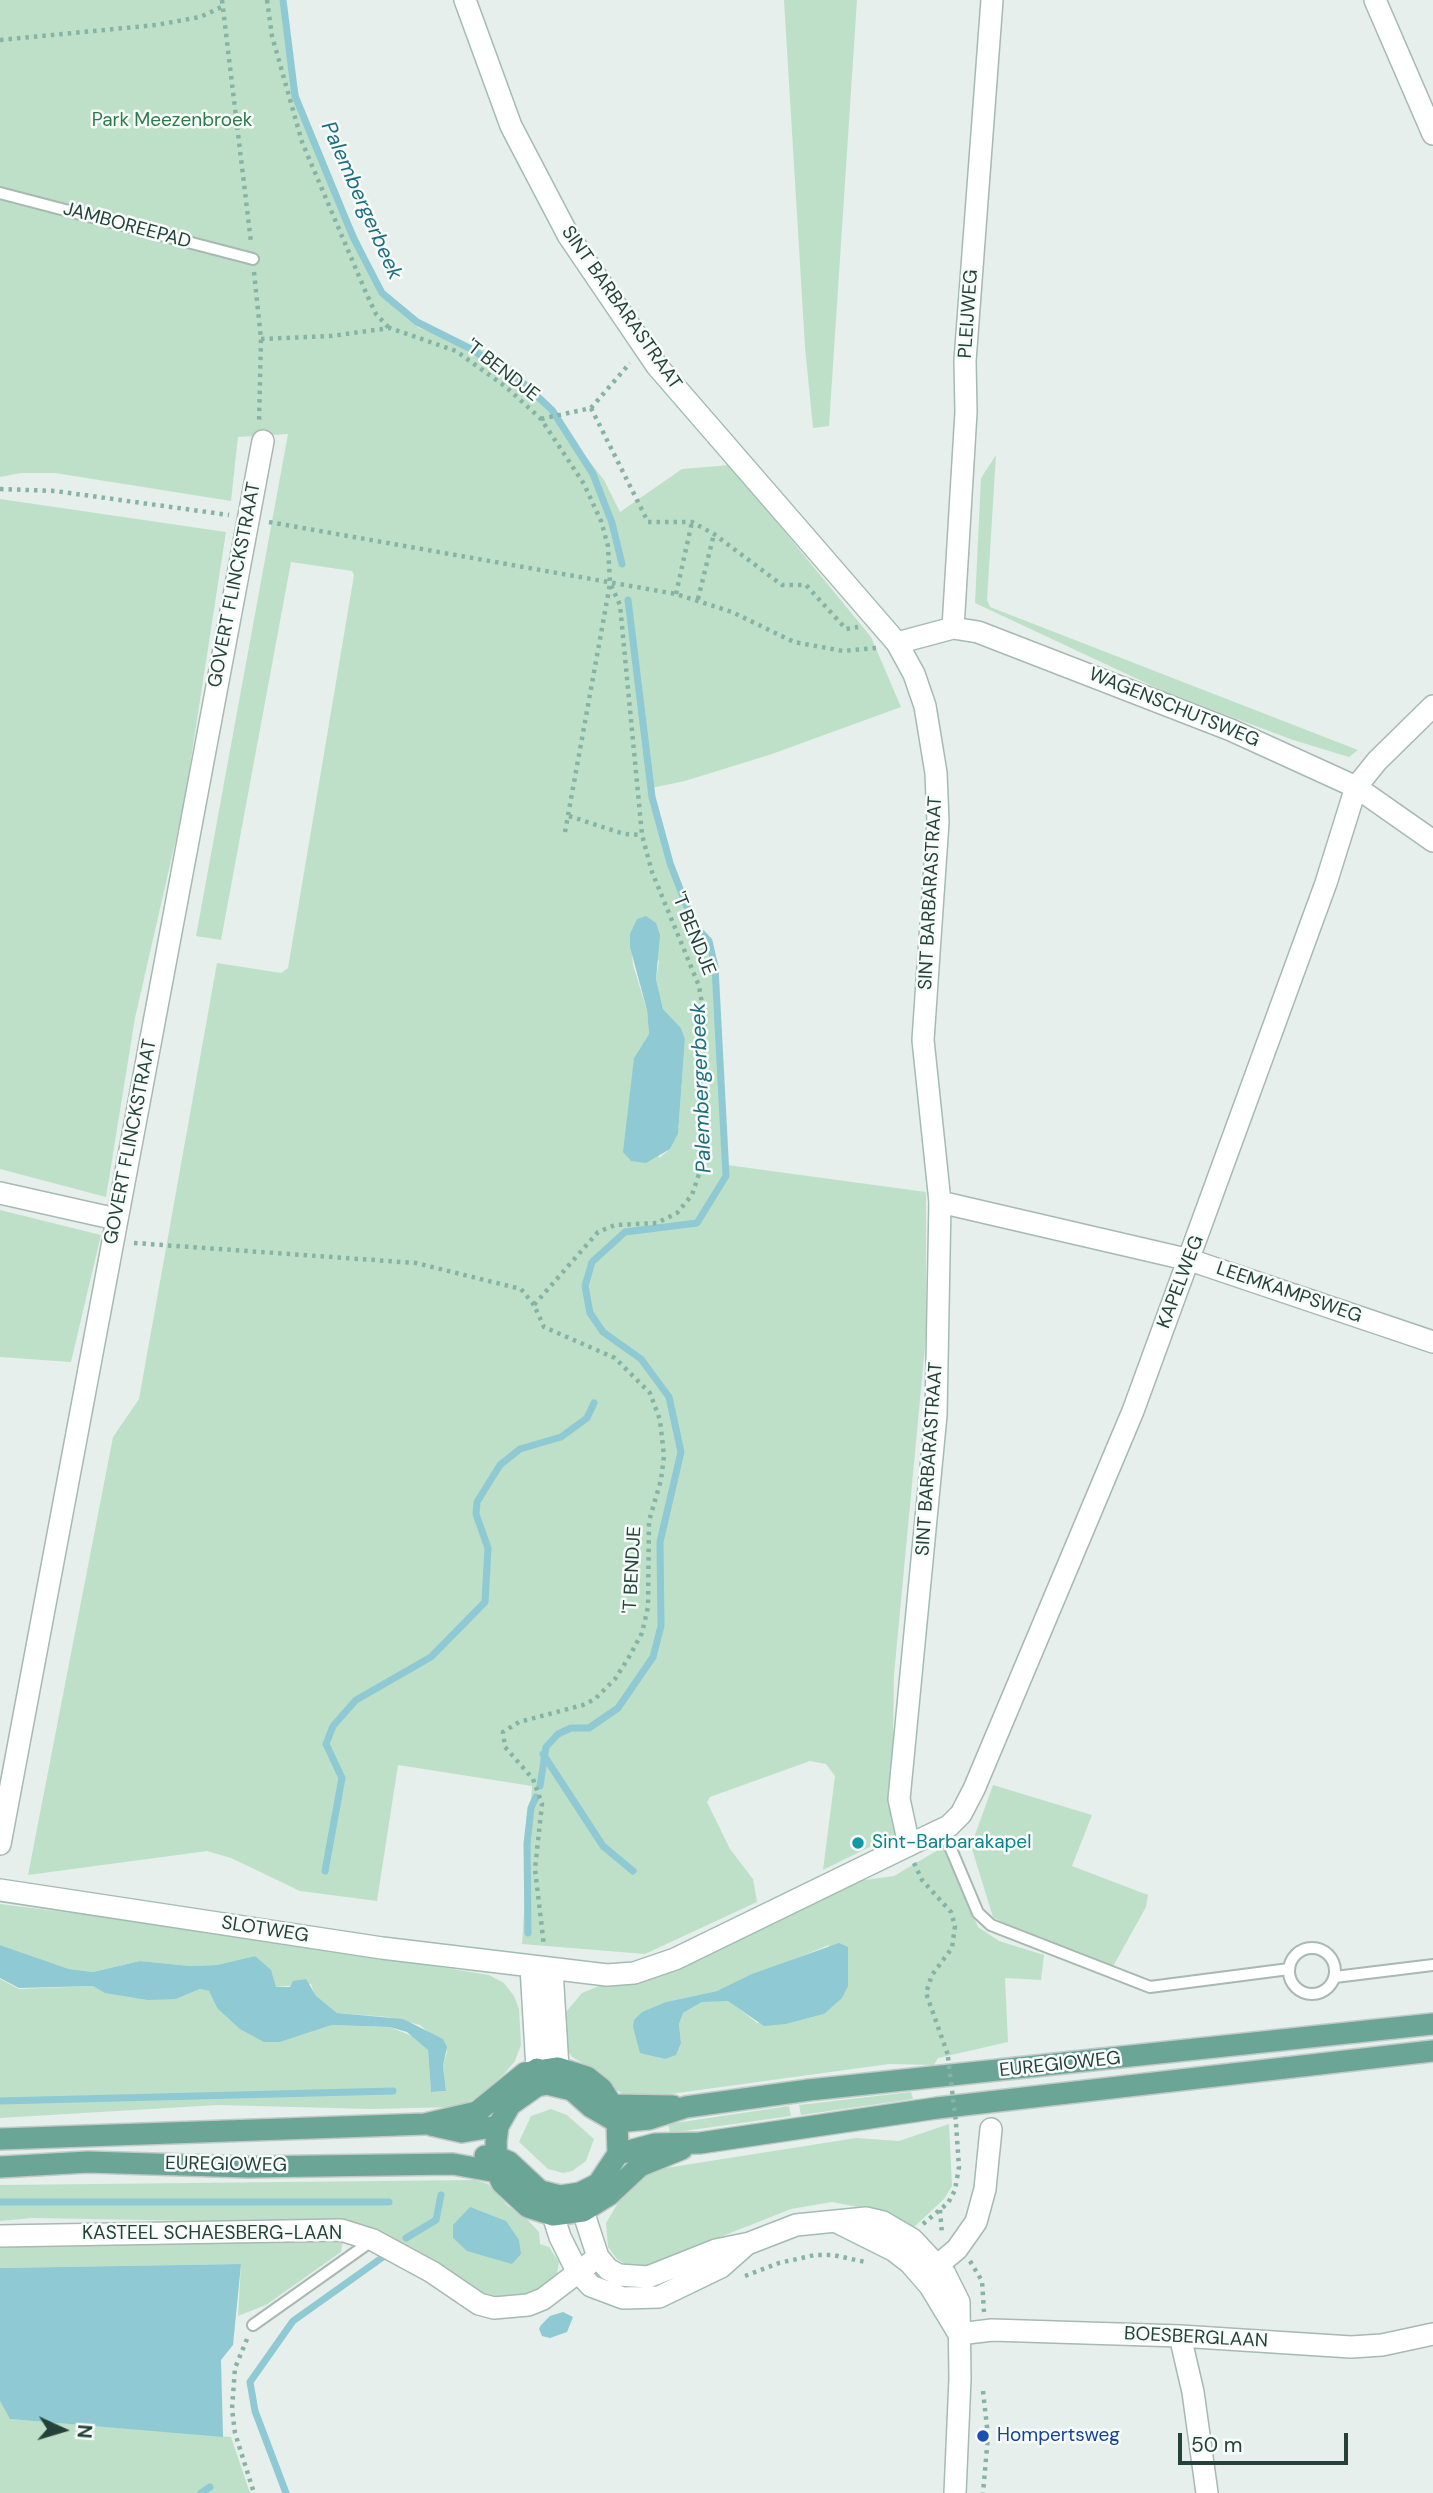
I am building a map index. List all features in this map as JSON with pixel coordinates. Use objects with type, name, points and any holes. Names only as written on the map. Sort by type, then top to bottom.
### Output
[{"type":"main road","name":"EUREGIOWEG","points":[[614,2113],[1433,2024]]},
{"type":"main road","name":"EUREGIOWEG","points":[[618,2154],[655,2144],[700,2143],[951,2106],[1433,2051]]},
{"type":"main road","name":"EUREGIOWEG","points":[[0,2139],[425,2124],[477,2112],[515,2079],[544,2074]]},
{"type":"main road","points":[[544,2074],[587,2077],[602,2089],[614,2113],[618,2154],[582,2202],[554,2215],[528,2207],[514,2197],[496,2164],[498,2126],[510,2105],[544,2074]]},
{"type":"main road","name":"EUREGIOWEG","points":[[425,2124],[462,2132],[498,2126]]},
{"type":"main road","name":"EUREGIOWEG","points":[[582,2202],[609,2195],[628,2174],[653,2160],[700,2143]]},
{"type":"main road","name":"EUREGIOWEG","points":[[0,2167],[88,2162],[248,2167],[453,2164],[474,2157],[496,2164]]},
{"type":"main road","points":[[496,2164],[509,2162],[540,2191],[582,2202]]},
{"type":"street","name":"SINT BARBARASTRAAT","points":[[465,0],[511,126],[568,235],[644,348],[898,643],[925,706],[936,773],[939,822],[923,1040],[940,1202],[936,1415],[899,1799],[909,1845]]},
{"type":"street","name":"PLEIJWEG","points":[[953,628],[966,412],[965,361],[992,0]]},
{"type":"street","points":[[1375,0],[1433,134]]},
{"type":"street","name":"GOVERT FLINCKSTRAAT","points":[[0,1844],[4,1804],[263,441]]},
{"type":"street","name":"WAGENSCHUTSWEG","points":[[898,643],[953,628],[978,632],[1231,730],[1356,787],[1433,841]]},
{"type":"street","name":"KAPELWEG","points":[[909,1845],[943,1830],[961,1814],[974,1789],[1133,1411],[1326,883],[1356,787],[1377,761],[1433,706]]},
{"type":"street","points":[[0,1193],[115,1230]]},
{"type":"street","name":"LEEMKAMPSWEG","points":[[940,1202],[1190,1260],[1433,1342]]},
{"type":"street","name":"SLOTWEG","points":[[0,1890],[382,1948],[542,1964],[607,1975],[646,1970],[909,1845]]},
{"type":"street","points":[[542,1964],[544,2074]]},
{"type":"street","points":[[931,2271],[957,2249],[976,2222],[985,2189],[991,2129]]},
{"type":"street","points":[[582,2202],[598,2257],[608,2269],[619,2276],[648,2277],[716,2250],[747,2244],[784,2228],[835,2221],[859,2218],[883,2222],[912,2239],[931,2271],[952,2284],[959,2302],[960,2379],[955,2493]]},
{"type":"street","points":[[554,2215],[559,2237],[576,2271],[591,2286],[623,2298],[659,2297],[721,2266],[747,2244]]},
{"type":"street","name":"KASTEEL SCHAESBERG-LAAN","points":[[0,2236],[341,2230],[373,2239],[432,2272],[479,2304],[494,2308],[536,2302],[559,2288],[576,2271],[598,2257]]},
{"type":"street","name":"BOESBERGLAAN","points":[[959,2334],[992,2330],[1180,2336],[1351,2347],[1382,2345],[1433,2334]]},
{"type":"street","points":[[1180,2336],[1193,2392],[1207,2493]]},
{"type":"lane","name":"JAMBOREEPAD","points":[[0,193],[253,259]]},
{"type":"lane","points":[[943,1830],[978,1913],[991,1925],[1150,1987],[1289,1969]]},
{"type":"lane","points":[[1316,1949],[1323,1951],[1333,1962],[1335,1976],[1327,1989],[1312,1995],[1293,1984],[1289,1969],[1291,1962],[1301,1951],[1316,1949]]},
{"type":"lane","points":[[1335,1976],[1433,1965]]},
{"type":"lane","points":[[253,2325],[373,2239]]},
{"type":"path","points":[[222,0],[261,339],[259,421],[263,441]]},
{"type":"path","points":[[267,0],[272,36],[302,142],[367,295],[376,314],[390,328]]},
{"type":"path","points":[[0,40],[156,25],[200,17],[224,6]]},
{"type":"path","name":"'T BENDJE","points":[[261,339],[331,336],[390,328],[456,351],[506,387],[541,419],[594,505],[608,546],[610,583],[620,605],[642,835],[652,872],[696,977],[705,1022],[700,1089],[700,1171],[692,1195],[677,1213],[657,1223],[615,1225],[598,1233],[534,1305],[544,1327],[615,1358],[650,1393],[660,1420],[664,1456],[649,1521],[648,1607],[642,1633],[629,1657],[615,1679],[595,1699],[583,1705],[519,1721],[507,1729],[502,1737],[505,1747],[533,1779],[542,1804],[535,1870],[542,1964]]},
{"type":"path","points":[[541,419],[592,408],[644,348]]},
{"type":"path","points":[[592,408],[648,522],[692,522],[714,534],[782,584],[806,585],[846,629],[880,622]]},
{"type":"path","points":[[0,489],[55,491],[248,518],[676,594],[698,599],[794,642],[844,651],[880,648],[898,643]]},
{"type":"path","points":[[676,594],[692,522]]},
{"type":"path","points":[[698,599],[714,534]]},
{"type":"path","points":[[565,832],[610,583]]},
{"type":"path","points":[[569,816],[624,834],[642,835]]},
{"type":"path","points":[[115,1230],[181,1248],[416,1264],[521,1289],[534,1305]]},
{"type":"path","points":[[909,1845],[922,1880],[951,1912],[955,1926],[952,1948],[928,1982],[926,1993],[948,2057],[956,2123],[957,2182],[952,2197],[940,2210]]},
{"type":"path","points":[[253,2325],[235,2368],[232,2409],[235,2433],[254,2493]]},
{"type":"path","points":[[982,2384],[988,2436],[983,2493]]},
{"type":"green space","name":"Park Meezenbroek","points":[[0,0],[282,0],[299,96],[377,280],[396,309],[419,328],[502,357],[541,399],[604,480],[620,512],[682,469],[730,465],[871,637],[901,707],[772,754],[685,781],[651,788],[655,818],[672,869],[704,939],[714,976],[727,1165],[926,1192],[926,1336],[894,1675],[893,1738],[912,1826],[823,1870],[835,1776],[826,1764],[810,1761],[710,1797],[707,1802],[730,1849],[753,1879],[757,1902],[645,1954],[522,1944],[532,1786],[398,1765],[377,1901],[300,1891],[231,1858],[207,1851],[28,1875],[113,1437],[139,1399],[217,963],[281,973],[288,968],[354,575],[352,571],[291,562],[221,940],[196,936],[288,434],[238,437],[231,501],[55,473],[21,473],[0,477]],"holes":[[[630,934],[659,961],[656,979],[663,1009],[681,1028],[685,1039],[678,1134],[670,1149],[659,1158],[634,1058],[649,1034],[647,1010],[633,965]]]},
{"type":"green space","points":[[784,0],[857,0],[829,426],[813,428],[805,347]]},
{"type":"green space","points":[[996,455],[987,600],[990,607],[1358,750],[1349,757],[1293,740],[1163,691],[975,603],[981,478]]},
{"type":"green space","points":[[0,499],[226,532],[184,804],[135,1018],[106,1197],[0,1169]]},
{"type":"green space","points":[[0,1210],[101,1235],[71,1362],[0,1357]]},
{"type":"green space","points":[[993,1785],[1092,1815],[1072,1866],[1148,1895],[1146,1907],[1111,1970],[1032,1939],[993,1917],[971,1846]]},
{"type":"green space","points":[[943,1847],[978,1927],[999,1941],[1044,1955],[1041,1980],[1005,1978],[1008,2042],[938,2058],[934,2065],[889,2064],[641,2098],[625,2095],[613,2088],[593,2069],[572,2057],[565,2046],[563,2024],[566,2012],[582,1993],[599,1986],[634,1980],[857,1881],[894,1876]],"holes":[[[829,1945],[824,2014],[786,2024],[757,2023],[728,2000],[702,2002],[683,2013],[679,2024],[681,2043],[665,2059],[659,2058],[666,2002],[717,1991]]]},
{"type":"green space","points":[[0,1904],[239,1934],[489,1975],[504,1983],[514,1996],[519,2009],[521,2045],[515,2061],[505,2073],[478,2098],[455,2107],[371,2109],[218,2105],[0,2118],[0,1979],[19,1989],[93,1986],[106,1993],[176,1999],[200,1989],[209,1991],[217,2008],[280,2042],[332,2025],[390,2027],[419,2039],[428,2050],[431,2092],[446,2091],[443,2066],[447,2052],[443,2039],[435,2038],[420,2025],[388,2017],[337,2013],[315,1996],[311,1984],[275,1987],[255,1956],[217,1965],[190,1966],[140,1961],[93,1972],[69,1969],[0,1945]]},
{"type":"green space","points":[[911,2092],[913,2099],[801,2115],[799,2105]]},
{"type":"green space","points":[[789,2106],[791,2116],[670,2133],[668,2124]]},
{"type":"green space","points":[[551,2109],[567,2115],[594,2139],[586,2161],[572,2171],[563,2173],[548,2169],[519,2142],[531,2116]]},
{"type":"green space","points":[[949,2124],[952,2186],[944,2199],[914,2227],[889,2213],[832,2202],[791,2209],[647,2266],[632,2268],[617,2259],[608,2247],[606,2223],[619,2201],[639,2179],[653,2170],[856,2138],[899,2141]]},
{"type":"green space","points":[[475,2180],[488,2184],[508,2206],[526,2218],[539,2232],[540,2244],[549,2247],[559,2262],[557,2274],[532,2294],[492,2299],[474,2294],[378,2231],[317,2223],[32,2218],[0,2221],[0,2185]]},
{"type":"green space","points":[[325,2239],[343,2241],[341,2252],[266,2305],[238,2316],[241,2264],[0,2268],[0,2247],[5,2246]]},
{"type":"green space","points":[[0,2401],[11,2419],[231,2437],[250,2493],[0,2493]]},
{"type":"water","points":[[646,916],[656,923],[660,935],[656,979],[663,1009],[681,1028],[685,1039],[678,1134],[670,1149],[646,1163],[631,1161],[623,1152],[634,1058],[649,1034],[647,1010],[630,947],[630,934],[637,919]]},
{"type":"water","points":[[839,1943],[848,1947],[848,1986],[842,1998],[824,2014],[786,2024],[764,2026],[728,2001],[702,2002],[683,2013],[679,2024],[681,2043],[676,2055],[665,2059],[640,2053],[633,2027],[634,2020],[642,2012],[666,2002],[717,1991],[752,1974]]},
{"type":"water","points":[[0,1945],[69,1969],[93,1972],[140,1961],[190,1966],[217,1965],[255,1956],[271,1970],[276,1987],[290,1987],[293,1981],[306,1979],[316,1996],[337,2013],[403,2019],[443,2039],[447,2047],[443,2066],[446,2091],[431,2092],[428,2050],[407,2032],[390,2027],[332,2025],[280,2042],[264,2042],[240,2029],[217,2008],[209,1991],[200,1989],[176,1999],[148,2000],[105,1993],[93,1986],[19,1988],[0,1978]]},
{"type":"water","points":[[470,2207],[506,2221],[519,2240],[521,2254],[512,2264],[467,2251],[453,2238],[453,2225]]},
{"type":"water","points":[[241,2264],[233,2345],[221,2360],[223,2437],[10,2419],[0,2401],[0,2268]]},
{"type":"water","points":[[563,2312],[573,2317],[567,2332],[550,2338],[542,2336],[539,2329],[541,2325],[550,2316]]},
{"type":"waterway","name":"Palembergerbeek","points":[[283,0],[295,96],[353,237],[382,293],[417,322],[471,349],[521,381],[552,410],[593,474],[612,523],[622,564]]},
{"type":"waterway","name":"Palembergerbeek","points":[[540,1786],[546,1747],[558,1734],[571,1728],[589,1728],[618,1708],[653,1657],[661,1626],[660,1542],[681,1452],[669,1397],[641,1359],[603,1332],[590,1313],[585,1286],[592,1262],[625,1232],[697,1223],[726,1176],[715,967],[709,941],[694,925],[670,863],[652,797],[628,600]]},
{"type":"waterway","name":"Palembergerbeek","points":[[325,1871],[342,1778],[326,1744],[333,1726],[356,1700],[431,1657],[485,1602],[488,1548],[476,1514],[477,1502],[500,1465],[520,1449],[561,1437],[587,1418],[594,1403]]},
{"type":"waterway","points":[[543,1754],[603,1846],[633,1871]]},
{"type":"waterway","name":"Palembergerbeek","points":[[528,1933],[527,1844],[531,1808],[536,1797]]},
{"type":"waterway","points":[[0,2101],[393,2091]]},
{"type":"waterway","name":"Palembergerbeek","points":[[406,2238],[436,2220],[441,2195]]},
{"type":"waterway","points":[[0,2202],[389,2202]]},
{"type":"waterway","name":"Palembergerbeek","points":[[286,2493],[255,2411],[250,2382],[293,2321],[383,2257]]},
{"type":"waterway","name":"Palembergerbeek","points":[[201,2493],[210,2487]]},
{"type":"place","name":"Sint-Barbarakapel","points":[[858,1843]]},
{"type":"place","name":"Hompertsweg","points":[[983,2436]]}]
